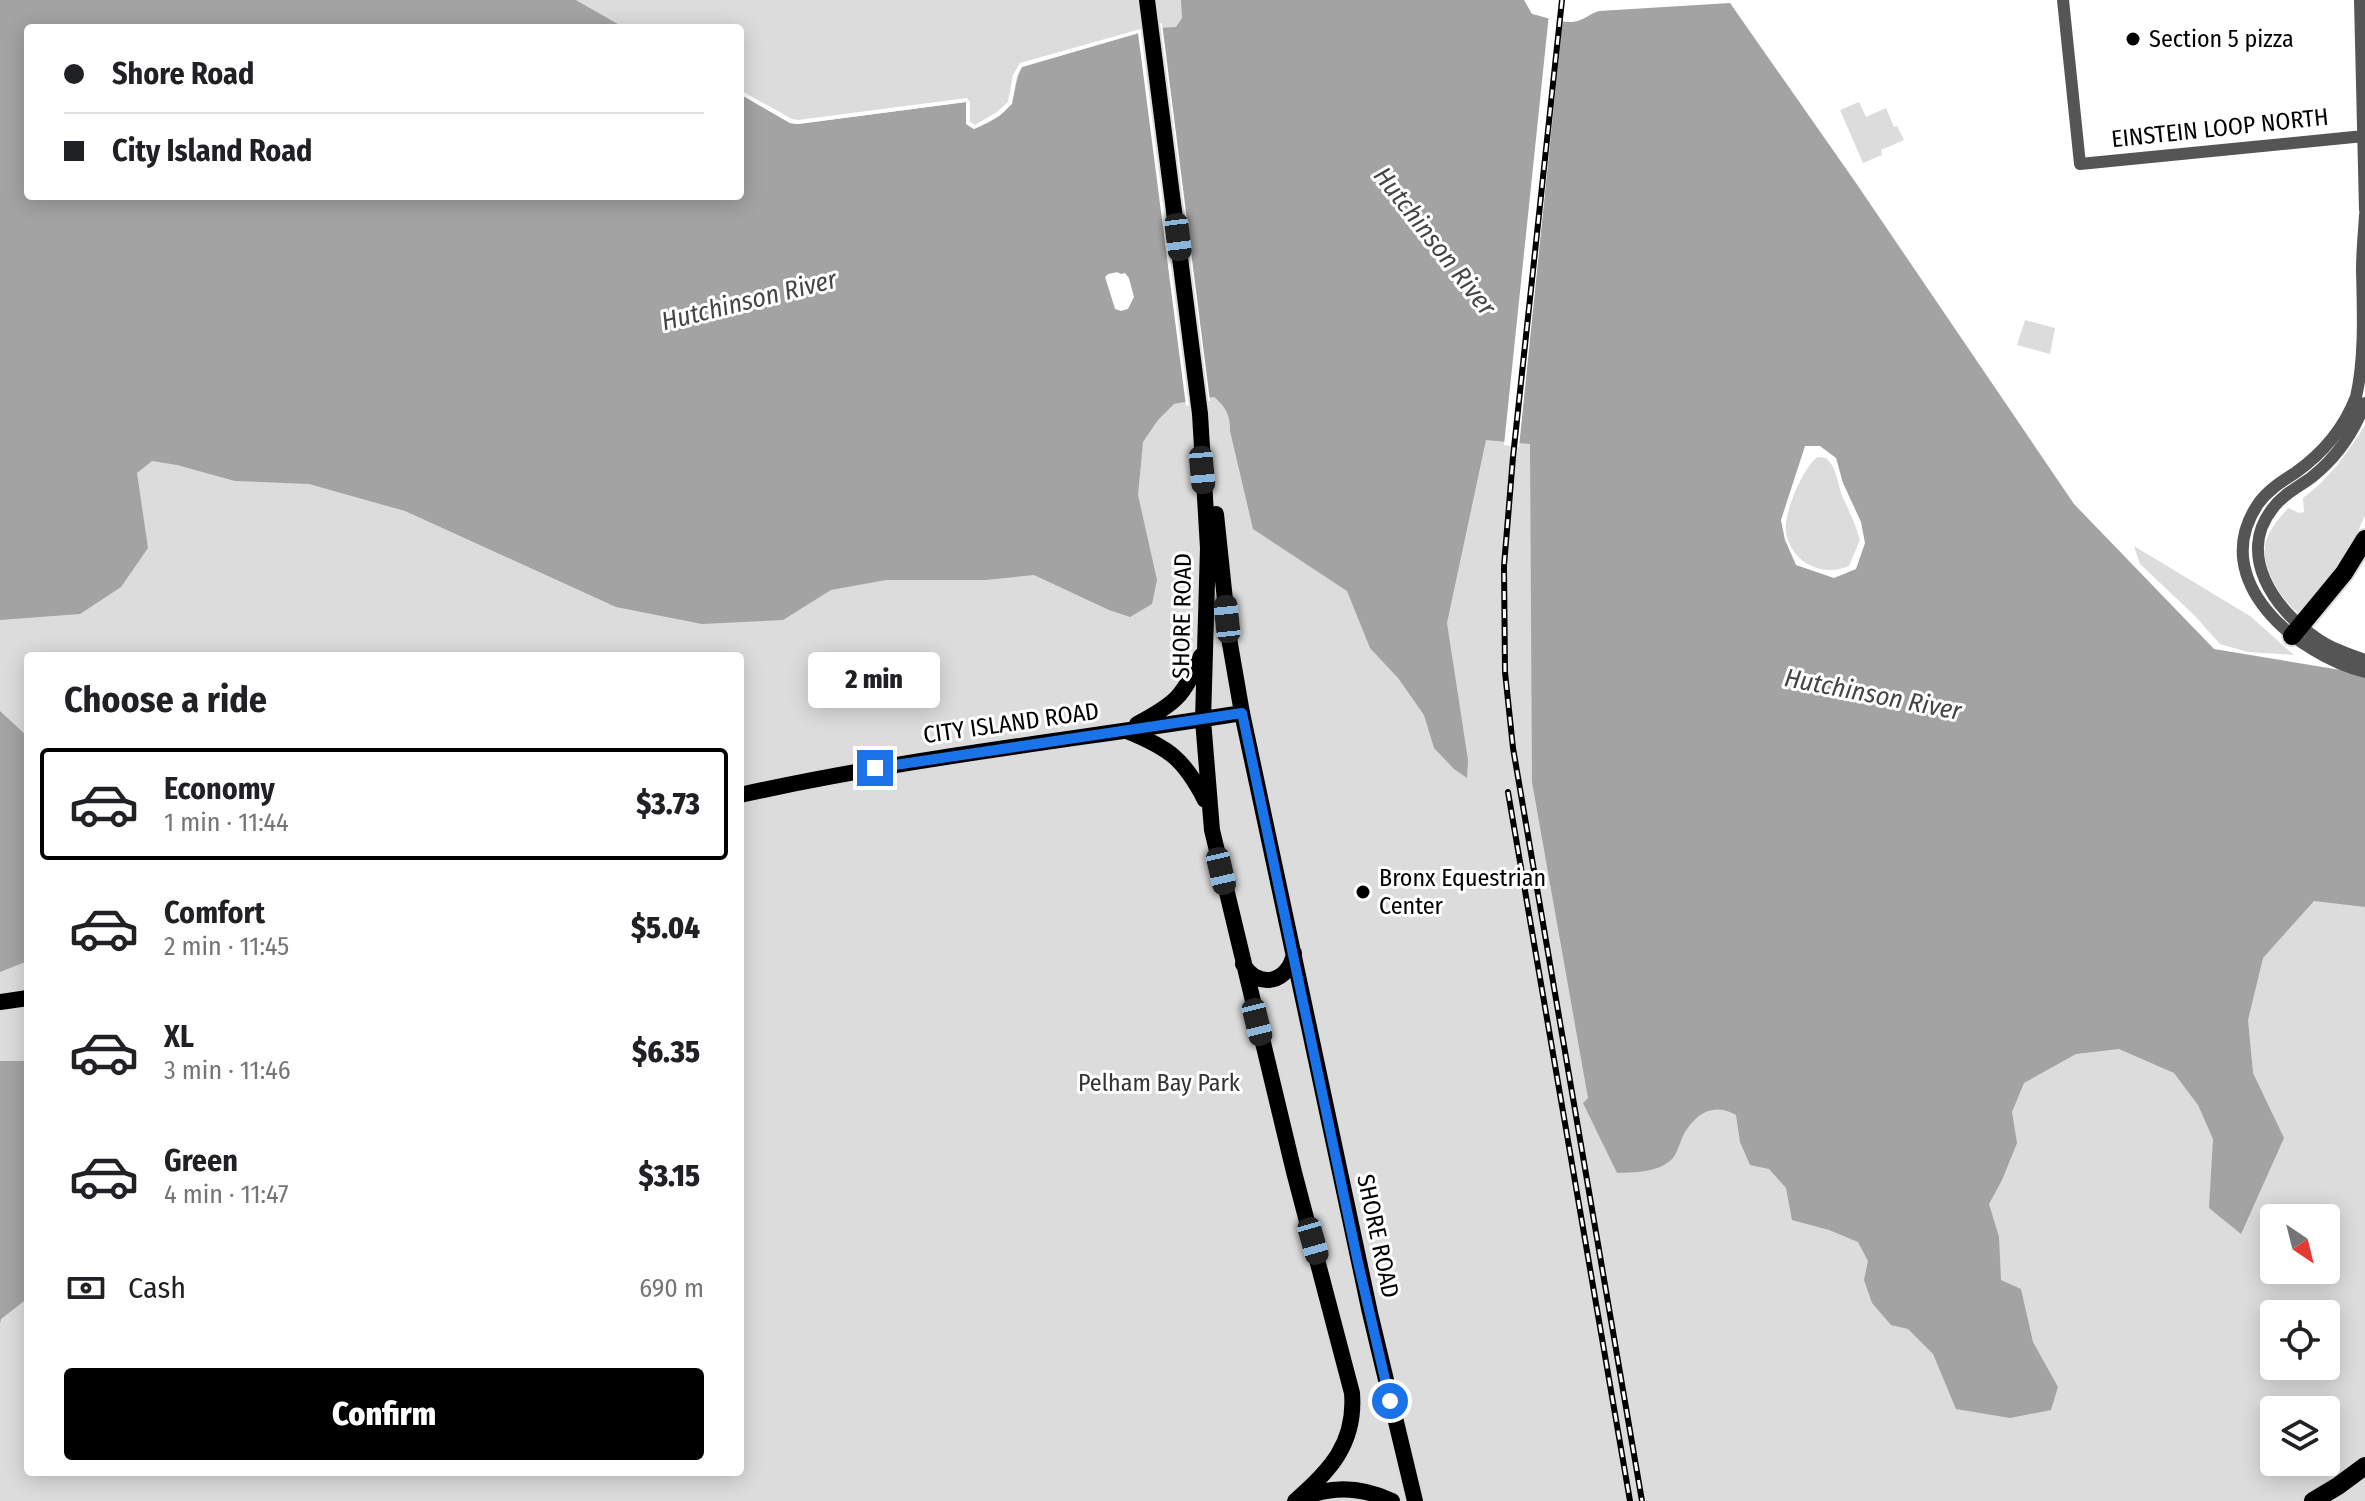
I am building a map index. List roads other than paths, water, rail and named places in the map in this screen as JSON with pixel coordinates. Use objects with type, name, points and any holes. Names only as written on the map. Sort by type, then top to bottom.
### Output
[{"type":"highway","points":[[2297,631],[2344,573],[2365,539]]},
{"type":"highway","points":[[2313,1501],[2365,1466]]},
{"type":"main road","name":"SHORE ROAD","points":[[1148,4],[1200,414],[1208,548],[1203,720],[1212,830],[1297,1185],[1352,1393],[1352,1419],[1337,1459],[1296,1501]]},
{"type":"main road","name":"SHORE ROAD","points":[[1200,414],[1212,467],[1229,638],[1242,713],[1367,1300],[1415,1501]]},
{"type":"main road","points":[[1125,730],[1159,713],[1183,693],[1205,645]]},
{"type":"main road","name":"CITY ISLAND ROAD","points":[[744,794],[825,776],[1242,713]]},
{"type":"main road","points":[[1125,730],[1172,753],[1192,777],[1209,808]]},
{"type":"main road","points":[[1242,962],[1247,971],[1256,977],[1275,978],[1290,967],[1294,950]]},
{"type":"main road","points":[[0,1002],[24,999]]},
{"type":"main road","points":[[1296,1501],[1317,1493],[1344,1489],[1373,1493],[1392,1501]]},
{"type":"street","name":"EINSTEIN LOOP NORTH","points":[[2063,0],[2080,164],[2364,136]]},
{"type":"street","points":[[2360,0],[2365,212],[2363,362],[2357,394],[2343,423],[2324,449],[2264,497],[2253,513],[2245,536],[2245,561],[2255,592],[2270,615],[2297,631],[2365,660]]},
{"type":"street","points":[[2365,403],[2339,450],[2312,477],[2276,503],[2266,516],[2258,554],[2262,575],[2297,631],[2323,657],[2365,672]]},
{"type":"water","name":"Hutchinson River","points":[[0,0],[576,0],[618,24],[24,24],[24,200],[744,200],[744,96],[790,123],[798,124],[966,102],[966,124],[974,129],[1006,110],[1022,67],[1157,28],[1176,27],[1182,18],[1181,0],[1524,0],[1532,14],[1569,22],[1599,11],[1730,3],[2074,504],[2214,649],[2365,674],[2365,907],[2314,901],[2263,958],[2248,1020],[2253,1073],[2284,1138],[2241,1234],[2209,1208],[2213,1139],[2198,1105],[2174,1073],[2119,1049],[2076,1054],[2024,1083],[2012,1112],[2017,1143],[1989,1204],[1999,1237],[2001,1280],[2021,1289],[2033,1342],[2058,1387],[2051,1410],[2010,1418],[1956,1409],[1933,1354],[1908,1329],[1891,1325],[1872,1303],[1864,1280],[1868,1261],[1858,1242],[1792,1220],[1786,1188],[1769,1169],[1750,1165],[1740,1142],[1736,1115],[1721,1110],[1707,1112],[1690,1125],[1671,1160],[1646,1171],[1617,1173],[1583,1103],[1588,1098],[1532,782],[1530,444],[1486,440],[1447,623],[1468,760],[1467,778],[1434,748],[1424,715],[1398,678],[1370,648],[1347,591],[1253,529],[1228,416],[1214,397],[1174,404],[1143,442],[1138,495],[1157,580],[1152,604],[1130,617],[1034,575],[985,580],[886,580],[831,590],[783,620],[702,624],[616,607],[405,511],[309,484],[235,481],[152,461],[137,473],[148,548],[121,587],[80,614],[0,620]],"holes":[[[1117,272],[1125,273],[1129,278],[1134,297],[1128,309],[1121,311],[1115,309],[1105,277]],[[1805,446],[1820,446],[1836,458],[1843,483],[1861,522],[1865,543],[1856,569],[1834,578],[1796,565],[1785,540],[1781,520]]]},
{"type":"water","points":[[0,711],[24,733],[24,963],[0,972]]},
{"type":"water","points":[[0,1061],[24,1061],[24,1301],[0,1323]]},
{"type":"railway","points":[[1562,0],[1513,457],[1504,566],[1505,672],[1513,748],[1642,1501]]},
{"type":"railway","points":[[1508,792],[1630,1501]]},
{"type":"place","name":"Section 5 pizza","points":[[2133,39]]},
{"type":"place","name":"Bronx Equestrian Center","points":[[1363,892]]},
{"type":"park label","name":"Pelham Bay Park","points":[[1159,1083]]}]
